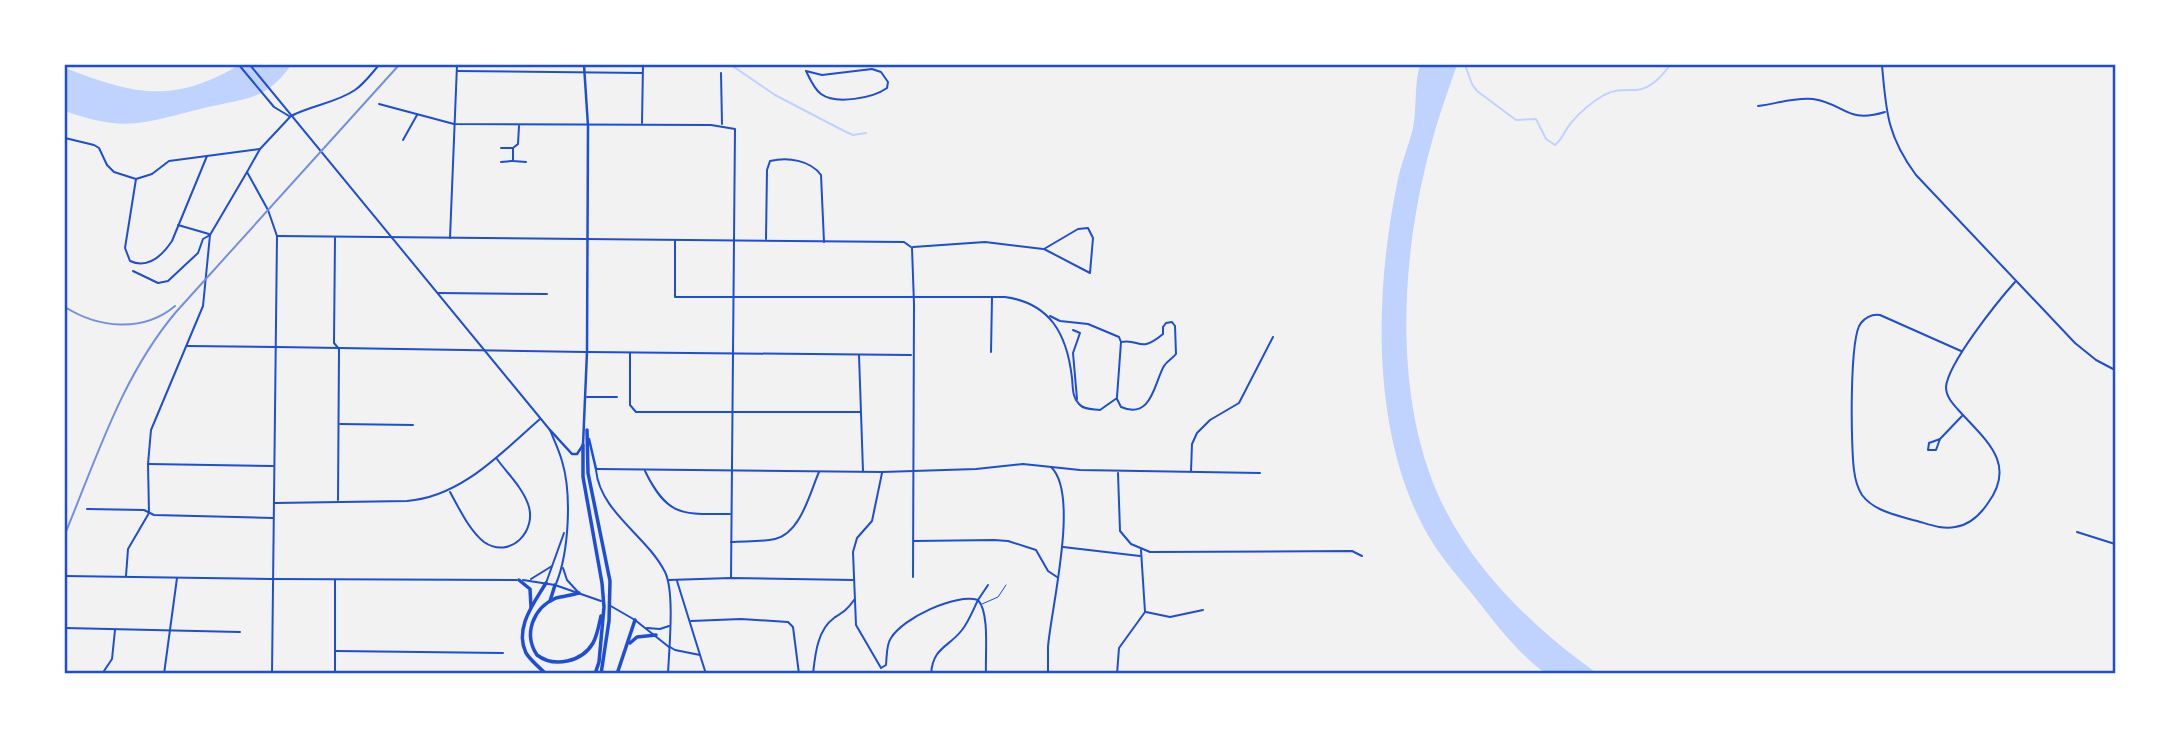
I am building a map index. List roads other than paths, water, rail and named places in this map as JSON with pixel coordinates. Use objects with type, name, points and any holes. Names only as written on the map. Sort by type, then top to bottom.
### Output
[{"type":"highway","points":[[587,430],[588,473],[610,582],[610,621],[601,674]]},
{"type":"highway","points":[[583,445],[583,477],[603,583],[604,607],[599,662],[594,674]]},
{"type":"highway","points":[[519,580],[530,589],[531,608]]},
{"type":"highway","points":[[546,583],[524,626],[525,649],[546,674]]},
{"type":"highway","points":[[555,585],[548,602],[537,613],[530,638],[537,655],[549,661],[558,663],[574,658],[588,649],[594,642],[604,607]]},
{"type":"highway","points":[[548,602],[579,593]]},
{"type":"highway","points":[[617,674],[635,620]]},
{"type":"highway","points":[[628,644],[637,637],[656,635]]},
{"type":"main road","points":[[550,430],[572,454],[577,454],[583,445],[587,352],[588,126],[584,65]]},
{"type":"main road","points":[[585,420],[596,469]]},
{"type":"street","points":[[239,65],[274,107],[290,117]]},
{"type":"street","points":[[250,65],[290,117],[321,150],[550,430],[564,470],[567,511],[562,565],[555,585]]},
{"type":"street","points":[[126,577],[128,549],[149,513],[148,464],[153,425],[203,306],[210,235],[260,149],[290,117],[358,89],[379,65]]},
{"type":"street","points":[[450,238],[457,65]]},
{"type":"street","points":[[642,125],[643,65]]},
{"type":"street","points":[[803,65],[806,71],[816,89],[830,99],[848,99],[887,88],[888,82],[881,72],[872,69],[822,75],[806,71]]},
{"type":"street","points":[[1882,65],[1885,112],[1900,149],[1916,175],[2075,343],[2096,360],[2115,370]]},
{"type":"street","points":[[457,71],[642,74]]},
{"type":"street","points":[[721,73],[722,125]]},
{"type":"street","points":[[1758,106],[1814,99],[1859,117],[1885,112]]},
{"type":"street","points":[[379,104],[454,124],[722,125],[735,129],[731,578]]},
{"type":"street","points":[[403,140],[417,114]]},
{"type":"street","points":[[501,148],[513,148],[518,144],[519,125]]},
{"type":"street","points":[[65,138],[94,145],[99,148],[107,165],[114,172],[136,179],[147,176],[169,161],[260,149]]},
{"type":"street","points":[[513,148],[513,161]]},
{"type":"street","points":[[136,179],[125,248],[130,261],[147,264],[172,241],[207,156]]},
{"type":"street","points":[[766,240],[767,170],[771,161],[783,159],[811,165],[821,175],[824,242]]},
{"type":"street","points":[[501,162],[526,162]]},
{"type":"street","points":[[247,172],[268,210],[277,236],[272,674]]},
{"type":"street","points":[[178,225],[210,235]]},
{"type":"street","points":[[277,236],[904,242],[912,247],[985,243],[1044,249],[1090,273],[1093,238],[1088,228],[1069,233],[1044,249]]},
{"type":"street","points":[[133,271],[158,283],[168,281],[198,253],[203,239],[210,235]]},
{"type":"street","points":[[335,237],[334,343],[339,349],[338,502]]},
{"type":"street","points":[[675,240],[675,297],[1022,299],[1056,320],[1084,323],[1116,334],[1121,342],[1117,398],[1121,407],[1132,410],[1143,406],[1151,398],[1163,367],[1176,354],[1175,326],[1172,322],[1166,323],[1163,334],[1145,346],[1121,342]]},
{"type":"street","points":[[912,247],[913,577]]},
{"type":"street","points":[[1961,351],[1880,315],[1871,316],[1861,323],[1854,351],[1853,460],[1856,482],[1863,496],[1888,513],[1936,526],[1956,527],[1977,516],[1992,498],[2001,469],[1993,450],[1952,404],[1946,388],[1951,369],[1961,351],[2016,281]]},
{"type":"street","points":[[437,293],[547,294]]},
{"type":"street","points":[[991,352],[992,297]]},
{"type":"street","points":[[1050,316],[1068,354],[1076,400],[1083,408],[1100,410],[1117,398]]},
{"type":"street","points":[[1073,330],[1080,333],[1073,353],[1076,400]]},
{"type":"street","points":[[1191,472],[1193,440],[1205,424],[1240,403],[1273,337]]},
{"type":"street","points":[[186,346],[913,355]]},
{"type":"street","points":[[630,352],[630,405],[636,412],[861,412]]},
{"type":"street","points":[[859,354],[863,471]]},
{"type":"street","points":[[586,397],[617,397]]},
{"type":"street","points":[[1940,439],[1963,415]]},
{"type":"street","points":[[274,503],[422,500],[449,491],[496,458],[541,418]]},
{"type":"street","points":[[339,424],[413,425]]},
{"type":"street","points":[[449,491],[469,525],[482,540],[499,547],[518,542],[528,527],[528,504],[496,458]]},
{"type":"street","points":[[148,464],[273,466]]},
{"type":"street","points":[[668,674],[668,580],[657,560],[606,499],[596,469],[883,472],[976,469],[1023,464],[1080,470],[1260,473]]},
{"type":"street","points":[[1048,674],[1048,647],[1062,547],[1063,491],[1057,473],[1050,466]]},
{"type":"street","points":[[644,470],[652,486],[674,510],[690,514],[731,514]]},
{"type":"street","points":[[731,542],[776,539],[788,533],[797,522],[819,471]]},
{"type":"street","points":[[1118,471],[1120,531],[1131,544],[1141,549],[1150,552],[1352,551],[1362,555]]},
{"type":"street","points":[[883,472],[872,521],[854,544],[857,629],[881,668],[886,664],[888,642],[899,628],[937,606],[971,598],[978,600],[982,604],[986,674]]},
{"type":"street","points":[[87,509],[274,518]]},
{"type":"street","points":[[546,583],[566,529]]},
{"type":"street","points":[[2077,533],[2115,544]]},
{"type":"street","points":[[913,541],[1008,541],[1036,550],[1048,571],[1057,577]]},
{"type":"street","points":[[1062,547],[1142,556]]},
{"type":"street","points":[[1117,674],[1119,648],[1145,612],[1141,549]]},
{"type":"street","points":[[528,581],[553,565]]},
{"type":"street","points":[[562,565],[567,580],[579,593]]},
{"type":"street","points":[[65,576],[519,580],[546,583],[590,597],[620,611],[675,650],[701,655]]},
{"type":"street","points":[[164,674],[178,578]]},
{"type":"street","points":[[335,579],[335,674]]},
{"type":"street","points":[[668,580],[854,580]]},
{"type":"street","points":[[676,580],[706,674]]},
{"type":"street","points":[[931,674],[935,656],[941,647],[960,632],[988,585]]},
{"type":"street","points":[[813,674],[821,636],[832,619],[847,611],[855,599]]},
{"type":"street","points":[[1145,612],[1170,617],[1203,610]]},
{"type":"street","points":[[691,621],[776,620],[791,624],[799,674]]},
{"type":"street","points":[[646,628],[660,629],[669,624]]},
{"type":"street","points":[[65,628],[240,632]]},
{"type":"street","points":[[102,674],[112,659],[115,629]]},
{"type":"street","points":[[336,652],[503,653]]},
{"type":"lane","points":[[982,604],[998,597],[1006,585]]},
{"type":"water","points":[[239,65],[291,65],[274,84],[257,95],[155,120],[124,124],[65,111],[65,68],[111,84],[152,91],[193,86]]},
{"type":"water","points":[[1420,65],[1457,65],[1420,189],[1408,283],[1406,332],[1409,380],[1417,427],[1429,471],[1447,513],[1461,537],[1494,581],[1533,622],[1598,674],[1546,674],[1526,658],[1449,565],[1424,528],[1406,488],[1394,446],[1386,402],[1382,311],[1390,221],[1398,179],[1413,128]]},
{"type":"waterway","points":[[731,65],[775,95],[846,132],[853,135],[866,133]]},
{"type":"waterway","points":[[1465,65],[1477,91],[1516,120],[1536,119],[1546,139],[1555,145],[1582,111],[1595,101],[1612,92],[1647,87],[1670,65]]},
{"type":"railway","points":[[65,534],[112,418],[140,363],[157,337],[176,312],[399,65]]},
{"type":"railway","points":[[65,307],[92,320],[135,324],[162,315],[175,306]]}]
